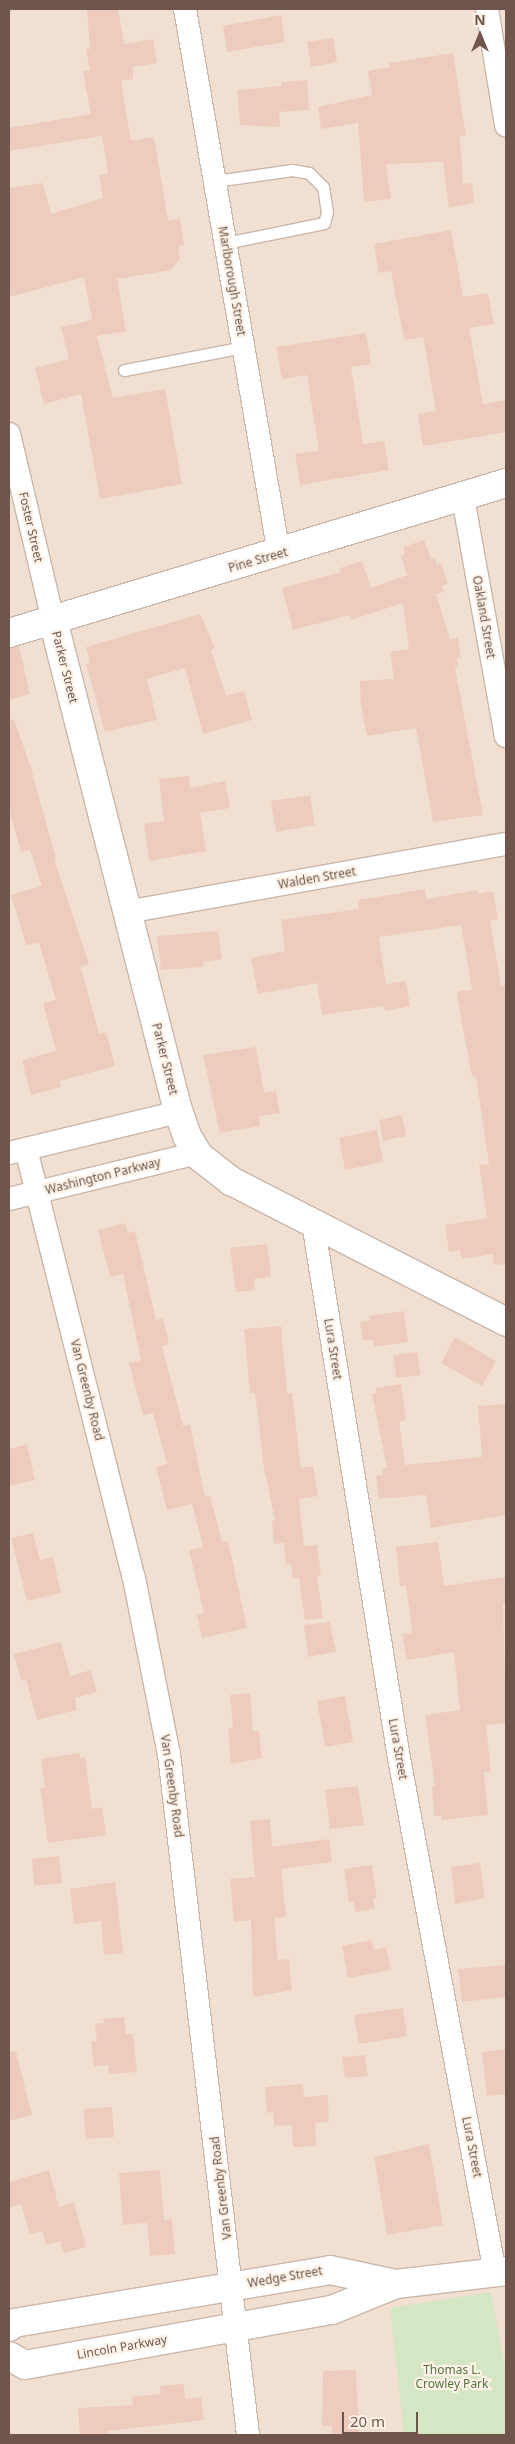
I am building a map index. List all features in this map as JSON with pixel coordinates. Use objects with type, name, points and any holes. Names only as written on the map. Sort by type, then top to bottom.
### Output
[{"type":"street","name":"Marlborough Street","points":[[185,9],[279,554]]},
{"type":"street","points":[[487,9],[506,125]]},
{"type":"street","name":"Foster Street","points":[[9,434],[53,620]]},
{"type":"street","name":"Pine Street","points":[[9,633],[279,554],[506,484]]},
{"type":"street","name":"Oakland Street","points":[[462,498],[506,736]]},
{"type":"street","name":"Parker Street","points":[[53,620],[179,1112],[187,1136],[197,1153],[231,1181],[506,1322]]},
{"type":"street","name":"Walden Street","points":[[127,912],[506,844]]},
{"type":"street","points":[[18,1151],[179,1112]]},
{"type":"street","name":"Van Greenby Road","points":[[18,1151],[37,1192],[134,1578],[160,1706],[183,1863],[233,2286],[248,2435]]},
{"type":"street","name":"Washington Parkway","points":[[9,1199],[197,1153]]},
{"type":"street","name":"Lura Street","points":[[313,1223],[399,1758],[501,2272]]},
{"type":"street","name":"Wedge Street","points":[[233,2286],[330,2270],[396,2284]]},
{"type":"street","name":"Wedge Street","points":[[237,2326],[332,2310],[396,2284],[501,2272]]},
{"type":"street","points":[[9,2327],[14,2323],[233,2286]]},
{"type":"street","name":"Lincoln Parkway","points":[[9,2356],[25,2365],[237,2326]]},
{"type":"lane","points":[[215,181],[292,170],[309,173],[323,187],[327,212],[324,223],[226,244]]},
{"type":"lane","points":[[124,370],[244,347]]},
{"type":"shaded area","points":[[9,9],[506,9],[506,2435],[9,2435]]},
{"type":"green space","name":"Thomas L. Crowley Park","points":[[491,2292],[506,2374],[506,2435],[404,2435],[390,2308]]},
{"type":"building","points":[[87,9],[118,9],[124,44],[153,39],[157,63],[133,67],[133,79],[121,81],[131,141],[154,137],[168,221],[180,219],[184,245],[178,246],[180,259],[171,270],[117,279],[126,331],[97,336],[113,398],[165,389],[182,484],[100,499],[81,394],[44,404],[35,368],[69,359],[61,327],[92,320],[84,277],[9,297],[9,188],[43,183],[51,214],[103,198],[99,175],[108,174],[102,136],[9,151],[9,128],[91,114],[83,71],[90,70],[86,49],[90,49]]},
{"type":"building","points":[[281,15],[285,42],[227,52],[223,26]]},
{"type":"building","points":[[333,38],[337,62],[311,67],[307,42]]},
{"type":"building","points":[[453,53],[466,136],[460,136],[463,184],[472,183],[474,203],[449,208],[443,162],[386,164],[391,199],[364,202],[358,123],[321,129],[318,107],[372,95],[368,71],[390,67],[389,63]]},
{"type":"building","points":[[307,80],[309,110],[279,112],[280,127],[240,125],[237,90],[281,86],[281,82]]},
{"type":"building","points":[[451,230],[463,297],[488,293],[494,324],[469,328],[483,404],[506,400],[506,432],[423,446],[418,414],[436,411],[423,337],[404,340],[391,271],[379,273],[374,244]]},
{"type":"building","points":[[366,333],[371,364],[351,367],[363,444],[384,441],[389,470],[300,485],[295,454],[319,451],[307,375],[282,379],[276,347]]},
{"type":"building","points":[[424,540],[431,559],[435,558],[437,565],[441,563],[448,584],[442,586],[444,592],[436,594],[450,639],[458,638],[461,658],[457,658],[458,667],[455,668],[483,815],[433,822],[416,728],[367,736],[361,705],[360,681],[394,679],[390,652],[409,649],[403,603],[351,620],[350,615],[293,630],[282,588],[341,572],[340,568],[362,561],[371,588],[407,575],[401,556],[405,554],[403,547]]},
{"type":"building","points":[[200,614],[215,648],[211,650],[226,696],[244,691],[252,720],[203,734],[185,668],[147,679],[157,720],[105,732],[86,664],[90,663],[86,647]]},
{"type":"building","points":[[19,646],[30,694],[9,700],[9,648]]},
{"type":"building","points":[[14,719],[31,768],[56,859],[54,859],[89,964],[81,967],[99,1034],[106,1032],[115,1066],[60,1081],[61,1087],[31,1095],[22,1060],[56,1051],[43,1003],[56,1000],[39,943],[26,945],[11,895],[42,886],[30,850],[21,852],[9,808],[9,720]]},
{"type":"building","points":[[189,776],[190,788],[225,781],[230,808],[200,813],[206,851],[149,861],[144,824],[164,821],[159,779]]},
{"type":"building","points":[[310,795],[315,825],[276,832],[271,801]]},
{"type":"building","points":[[425,889],[426,899],[477,890],[478,894],[493,891],[498,919],[490,920],[501,986],[506,985],[506,1264],[494,1265],[493,1254],[462,1259],[460,1250],[449,1252],[445,1225],[487,1218],[479,1165],[489,1164],[476,1076],[472,1077],[457,996],[458,991],[472,990],[461,925],[379,937],[386,984],[406,981],[410,1006],[385,1011],[384,1006],[322,1015],[317,983],[258,994],[251,958],[285,951],[281,920],[359,909],[358,900]]},
{"type":"building","points":[[218,931],[222,959],[203,962],[204,967],[161,970],[157,936]]},
{"type":"building","points":[[256,1047],[264,1093],[276,1091],[280,1113],[259,1116],[260,1126],[220,1133],[203,1055]]},
{"type":"building","points":[[402,1115],[406,1136],[383,1141],[379,1120]]},
{"type":"building","points":[[377,1130],[383,1162],[345,1170],[339,1138]]},
{"type":"building","points":[[125,1223],[128,1233],[135,1231],[156,1320],[163,1318],[169,1344],[162,1346],[183,1426],[190,1424],[205,1497],[210,1496],[222,1542],[228,1541],[247,1628],[202,1638],[197,1615],[204,1613],[189,1550],[203,1547],[192,1504],[167,1510],[156,1467],[167,1464],[153,1413],[143,1415],[129,1363],[141,1360],[123,1274],[110,1277],[98,1230]]},
{"type":"building","points":[[267,1244],[271,1277],[254,1279],[255,1290],[236,1292],[230,1248]]},
{"type":"building","points":[[404,1311],[408,1342],[374,1347],[373,1339],[363,1341],[360,1322],[370,1320],[369,1316]]},
{"type":"building","points":[[281,1326],[287,1393],[292,1393],[301,1468],[313,1466],[318,1496],[299,1499],[304,1546],[317,1545],[321,1575],[317,1576],[323,1618],[305,1620],[299,1578],[293,1579],[291,1564],[286,1565],[284,1543],[274,1544],[272,1521],[275,1520],[264,1468],[255,1393],[250,1393],[244,1329]]},
{"type":"building","points":[[455,1337],[496,1361],[482,1386],[441,1363]]},
{"type":"building","points":[[417,1352],[421,1375],[396,1378],[393,1355]]},
{"type":"building","points":[[401,1384],[406,1420],[399,1422],[405,1465],[482,1457],[478,1406],[506,1404],[506,1515],[431,1528],[426,1495],[379,1499],[376,1476],[383,1475],[382,1468],[387,1468],[372,1394],[376,1393],[376,1388]]},
{"type":"building","points":[[27,1444],[35,1480],[9,1486],[9,1449]]},
{"type":"building","points":[[33,1533],[40,1560],[53,1557],[61,1593],[27,1601],[11,1538]]},
{"type":"building","points":[[438,1542],[444,1586],[506,1577],[506,1603],[503,1604],[506,1723],[486,1725],[491,1772],[484,1772],[488,1815],[441,1820],[441,1816],[434,1816],[432,1787],[435,1786],[425,1715],[460,1710],[454,1652],[407,1660],[402,1634],[411,1633],[412,1627],[406,1586],[400,1586],[396,1547]]},
{"type":"building","points":[[330,1622],[336,1652],[308,1657],[304,1625]]},
{"type":"building","points":[[61,1642],[70,1676],[91,1670],[97,1692],[75,1698],[77,1710],[37,1720],[26,1679],[21,1681],[14,1654]]},
{"type":"building","points":[[250,1693],[253,1731],[259,1731],[262,1758],[231,1764],[228,1729],[233,1728],[230,1695]]},
{"type":"building","points":[[345,1696],[353,1742],[325,1747],[317,1701]]},
{"type":"building","points":[[80,1753],[80,1758],[85,1757],[92,1809],[102,1807],[106,1835],[48,1843],[40,1788],[45,1788],[41,1759]]},
{"type":"building","points":[[358,1786],[364,1825],[330,1829],[325,1790]]},
{"type":"building","points":[[270,1819],[272,1847],[329,1839],[332,1862],[281,1869],[286,1917],[274,1918],[278,1960],[289,1959],[292,1990],[253,1997],[251,1920],[234,1922],[230,1879],[255,1877],[250,1821]]},
{"type":"building","points":[[59,1856],[62,1883],[34,1886],[32,1859]]},
{"type":"building","points":[[480,1863],[485,1898],[455,1904],[451,1867]]},
{"type":"building","points":[[372,1865],[377,1898],[373,1898],[375,1909],[355,1912],[354,1901],[349,1902],[344,1869]]},
{"type":"building","points":[[115,1882],[123,1953],[104,1955],[101,1921],[74,1924],[70,1889]]},
{"type":"building","points":[[372,1940],[374,1950],[386,1947],[391,1970],[348,1978],[342,1946]]},
{"type":"building","points":[[505,1965],[506,1997],[462,2002],[458,1969]]},
{"type":"building","points":[[403,2008],[407,2036],[359,2044],[354,2015]]},
{"type":"building","points":[[124,2017],[126,2034],[133,2034],[137,2072],[109,2074],[108,2065],[94,2066],[91,2042],[97,2041],[95,2024],[104,2023],[103,2019]]},
{"type":"building","points":[[506,2049],[506,2094],[487,2096],[482,2052]]},
{"type":"building","points":[[16,2051],[32,2115],[9,2121],[9,2052]]},
{"type":"building","points":[[365,2055],[368,2076],[345,2078],[342,2057]]},
{"type":"building","points":[[303,2084],[304,2097],[328,2095],[329,2122],[315,2123],[316,2146],[293,2147],[292,2125],[274,2126],[273,2112],[267,2113],[265,2087]]},
{"type":"building","points":[[112,2107],[114,2137],[86,2139],[83,2109]]},
{"type":"building","points":[[429,2144],[443,2225],[387,2235],[374,2157]]},
{"type":"building","points":[[49,2170],[59,2207],[74,2202],[86,2247],[64,2253],[60,2241],[46,2245],[42,2231],[30,2234],[21,2204],[9,2208],[9,2182]]},
{"type":"building","points":[[160,2170],[164,2220],[172,2219],[175,2254],[150,2256],[147,2223],[123,2225],[119,2173]]},
{"type":"building","points":[[356,2370],[359,2435],[332,2435],[332,2426],[322,2426],[323,2371]]},
{"type":"building","points":[[184,2384],[185,2399],[201,2397],[204,2420],[108,2431],[108,2435],[80,2435],[78,2408],[133,2405],[132,2397],[161,2394],[160,2386]]}]
